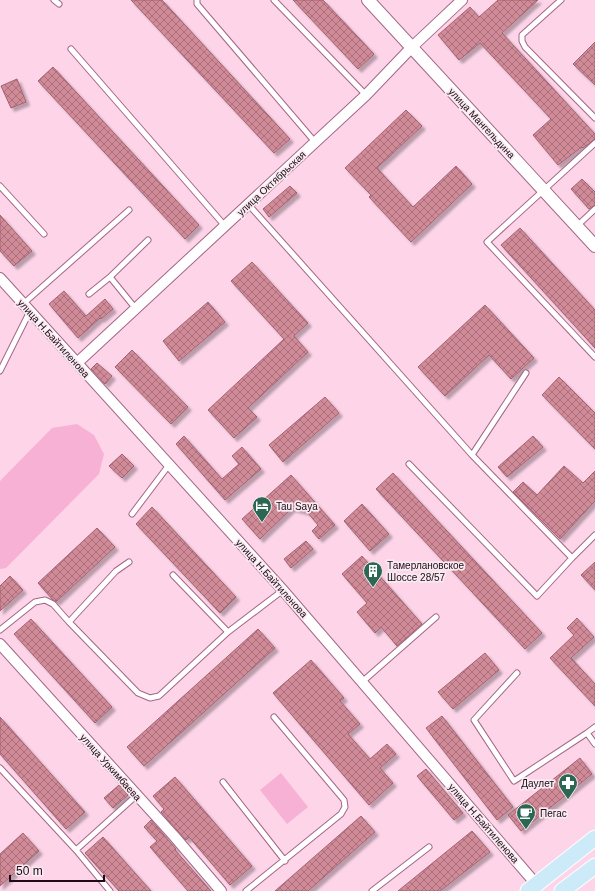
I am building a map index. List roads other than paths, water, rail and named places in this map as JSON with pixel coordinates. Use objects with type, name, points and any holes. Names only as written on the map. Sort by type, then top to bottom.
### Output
[{"type":"main road","points":[[532,888],[595,838]]},
{"type":"main road","points":[[562,891],[595,866]]},
{"type":"street","name":"улица Мангельдина","points":[[368,0],[595,246]]},
{"type":"street","name":"улица Октябрьская","points":[[77,363],[366,95],[412,47],[462,0]]},
{"type":"street","name":"улица Н.Байтиленова","points":[[0,278],[281,588],[362,682],[532,888]]},
{"type":"street","name":"улица Уркимбаева","points":[[0,644],[137,795],[221,891]]},
{"type":"lane","points":[[54,0],[59,4]]},
{"type":"lane","points":[[198,0],[197,4],[316,142]]},
{"type":"lane","points":[[274,0],[366,95]]},
{"type":"lane","points":[[561,0],[522,35],[522,41],[525,47],[595,118]]},
{"type":"lane","points":[[71,49],[225,226]]},
{"type":"lane","points":[[595,143],[487,242],[595,357]]},
{"type":"lane","points":[[0,186],[44,234]]},
{"type":"lane","points":[[248,204],[472,455],[572,558]]},
{"type":"lane","points":[[577,226],[595,209]]},
{"type":"lane","points":[[0,371],[27,308],[129,210]]},
{"type":"lane","points":[[89,294],[110,277],[148,240]]},
{"type":"lane","points":[[110,277],[136,309]]},
{"type":"lane","points":[[472,455],[526,373]]},
{"type":"lane","points":[[409,464],[537,596],[595,535]]},
{"type":"lane","points":[[132,514],[169,465]]},
{"type":"lane","points":[[69,622],[116,571],[129,562]]},
{"type":"lane","points":[[173,575],[228,632]]},
{"type":"lane","points":[[0,630],[35,602],[45,600],[53,604],[138,694],[150,698],[160,696],[228,632],[278,594],[281,588]]},
{"type":"lane","points":[[362,682],[436,617]]},
{"type":"lane","points":[[517,673],[474,720],[514,781],[595,727]]},
{"type":"lane","points":[[246,891],[342,814],[345,807],[344,800],[274,717]]},
{"type":"lane","points":[[587,733],[595,744]]},
{"type":"lane","points":[[0,768],[76,850],[110,891]]},
{"type":"lane","points":[[222,782],[285,861]]},
{"type":"lane","points":[[76,850],[137,795]]},
{"type":"lane","points":[[372,891],[429,847]]},
{"type":"place","name":"Tau Saya","points":[[262,523]]},
{"type":"place","name":"Тамерлановское Шоссе 28/57","points":[[373,588]]},
{"type":"place","name":"Даулет","points":[[568,800]]},
{"type":"place","name":"Пегас","points":[[526,830]]}]
